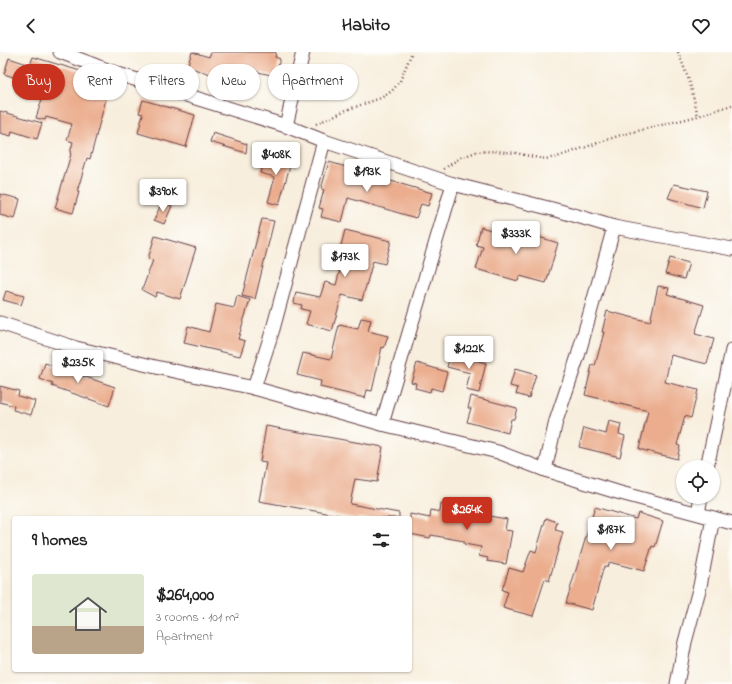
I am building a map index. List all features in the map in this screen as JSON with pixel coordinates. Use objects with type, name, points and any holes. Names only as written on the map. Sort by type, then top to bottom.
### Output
[{"type":"street","points":[[60,52],[118,74],[286,126],[324,141],[453,184],[560,211],[614,227],[732,249]]},
{"type":"street","points":[[286,126],[303,52]]},
{"type":"street","points":[[254,388],[273,329],[324,141]]},
{"type":"street","points":[[382,424],[453,184]]},
{"type":"street","points":[[545,470],[556,421],[578,356],[614,227]]},
{"type":"street","points":[[0,323],[76,348],[254,388],[382,424],[498,452],[545,470],[617,492],[732,523]]},
{"type":"street","points":[[708,460],[732,350]]},
{"type":"street","points":[[698,513],[700,504]]},
{"type":"street","points":[[677,684],[685,642],[700,586],[713,518]]},
{"type":"path","points":[[299,131],[346,110],[381,98],[392,91],[400,80],[412,52]]},
{"type":"path","points":[[678,52],[690,83],[698,116]]},
{"type":"path","points":[[437,178],[448,166],[460,158],[476,152],[495,150],[545,159],[557,158],[621,135],[698,116],[732,105]]},
{"type":"building","points":[[192,52],[209,57],[211,52],[276,52],[275,57],[280,59],[279,64],[268,64],[268,74],[260,72],[260,64],[207,64],[207,73],[199,71],[199,64],[188,64]]},
{"type":"building","points":[[33,57],[57,64],[30,64]]},
{"type":"building","points":[[9,58],[27,64],[12,64],[12,77],[4,74]]},
{"type":"building","points":[[65,66],[73,69],[73,100],[106,100],[90,159],[87,158],[77,192],[79,192],[73,213],[55,208],[71,154],[73,142],[67,140],[72,124],[46,117],[45,120],[36,118],[42,100],[65,100]]},
{"type":"building","points":[[143,100],[195,115],[186,147],[138,133],[143,114],[139,113]]},
{"type":"building","points":[[0,111],[42,123],[37,139],[12,131],[11,136],[0,133]]},
{"type":"building","points":[[213,133],[247,144],[246,153],[210,142]]},
{"type":"building","points":[[265,155],[291,162],[279,205],[268,202],[275,177],[260,173]]},
{"type":"building","points":[[329,162],[432,193],[428,206],[421,204],[416,218],[348,198],[342,222],[321,217],[323,209],[319,208],[324,190],[321,189]]},
{"type":"building","points":[[674,184],[707,191],[703,208],[668,198]]},
{"type":"building","points":[[0,194],[20,199],[15,219],[0,215]]},
{"type":"building","points":[[162,202],[172,206],[164,224],[154,220]]},
{"type":"building","points":[[262,219],[274,221],[255,299],[242,296]]},
{"type":"building","points":[[481,227],[507,235],[510,228],[558,243],[546,283],[520,276],[518,281],[476,269],[483,247],[476,245]]},
{"type":"building","points":[[345,230],[391,241],[385,264],[373,261],[362,300],[342,295],[332,331],[306,324],[310,311],[301,309],[302,305],[294,303],[296,292],[320,297],[325,282],[336,285],[341,266],[336,265]]},
{"type":"building","points":[[155,236],[196,248],[180,299],[157,292],[155,297],[142,290],[153,260],[148,259]]},
{"type":"building","points":[[670,258],[689,263],[684,279],[665,274]]},
{"type":"building","points":[[658,286],[669,288],[667,294],[704,305],[695,334],[714,339],[707,364],[671,355],[665,382],[698,390],[691,418],[685,416],[677,445],[680,446],[677,459],[639,449],[648,411],[585,395],[592,365],[595,366],[604,332],[602,332],[607,311],[650,322]]},
{"type":"building","points":[[6,291],[24,296],[21,305],[3,300]]},
{"type":"building","points":[[237,296],[250,300],[238,339],[245,341],[240,356],[184,343],[188,326],[209,332],[216,304],[234,308]]},
{"type":"building","points":[[361,318],[371,320],[368,331],[388,336],[384,348],[382,347],[372,391],[367,390],[365,398],[320,387],[321,381],[297,375],[303,353],[331,359],[339,325],[358,329]]},
{"type":"building","points":[[451,353],[486,363],[479,393],[466,390],[470,373],[447,367]]},
{"type":"building","points":[[45,363],[115,387],[109,406],[52,386],[53,384],[40,379]]},
{"type":"building","points":[[417,363],[447,372],[442,391],[431,388],[430,392],[415,388],[416,383],[411,382]]},
{"type":"building","points":[[515,369],[536,375],[529,398],[516,394],[518,388],[510,386]]},
{"type":"building","points":[[0,386],[19,391],[18,396],[35,401],[31,415],[13,410],[14,406],[0,402]]},
{"type":"building","points":[[471,396],[517,408],[514,419],[511,419],[508,433],[467,422],[471,408],[468,408]]},
{"type":"building","points":[[609,421],[621,424],[619,434],[625,436],[620,457],[579,447],[584,428],[606,434]]},
{"type":"building","points":[[266,426],[383,447],[377,482],[355,479],[350,504],[399,513],[399,516],[343,516],[259,501],[266,463],[260,462]]},
{"type":"building","points":[[441,504],[465,509],[464,512],[507,519],[505,530],[512,531],[506,564],[487,561],[488,558],[479,556],[481,547],[464,544],[464,541],[431,535],[430,538],[412,534],[412,516],[410,516],[410,514],[430,518],[431,510],[440,512]]},
{"type":"building","points":[[595,507],[636,519],[638,513],[663,521],[655,547],[652,546],[644,571],[609,562],[607,567],[604,566],[592,610],[566,603]]},
{"type":"building","points":[[546,518],[557,522],[555,530],[563,532],[549,581],[545,579],[533,616],[503,608],[508,592],[502,590],[509,568],[523,572],[531,550],[536,552]]}]
